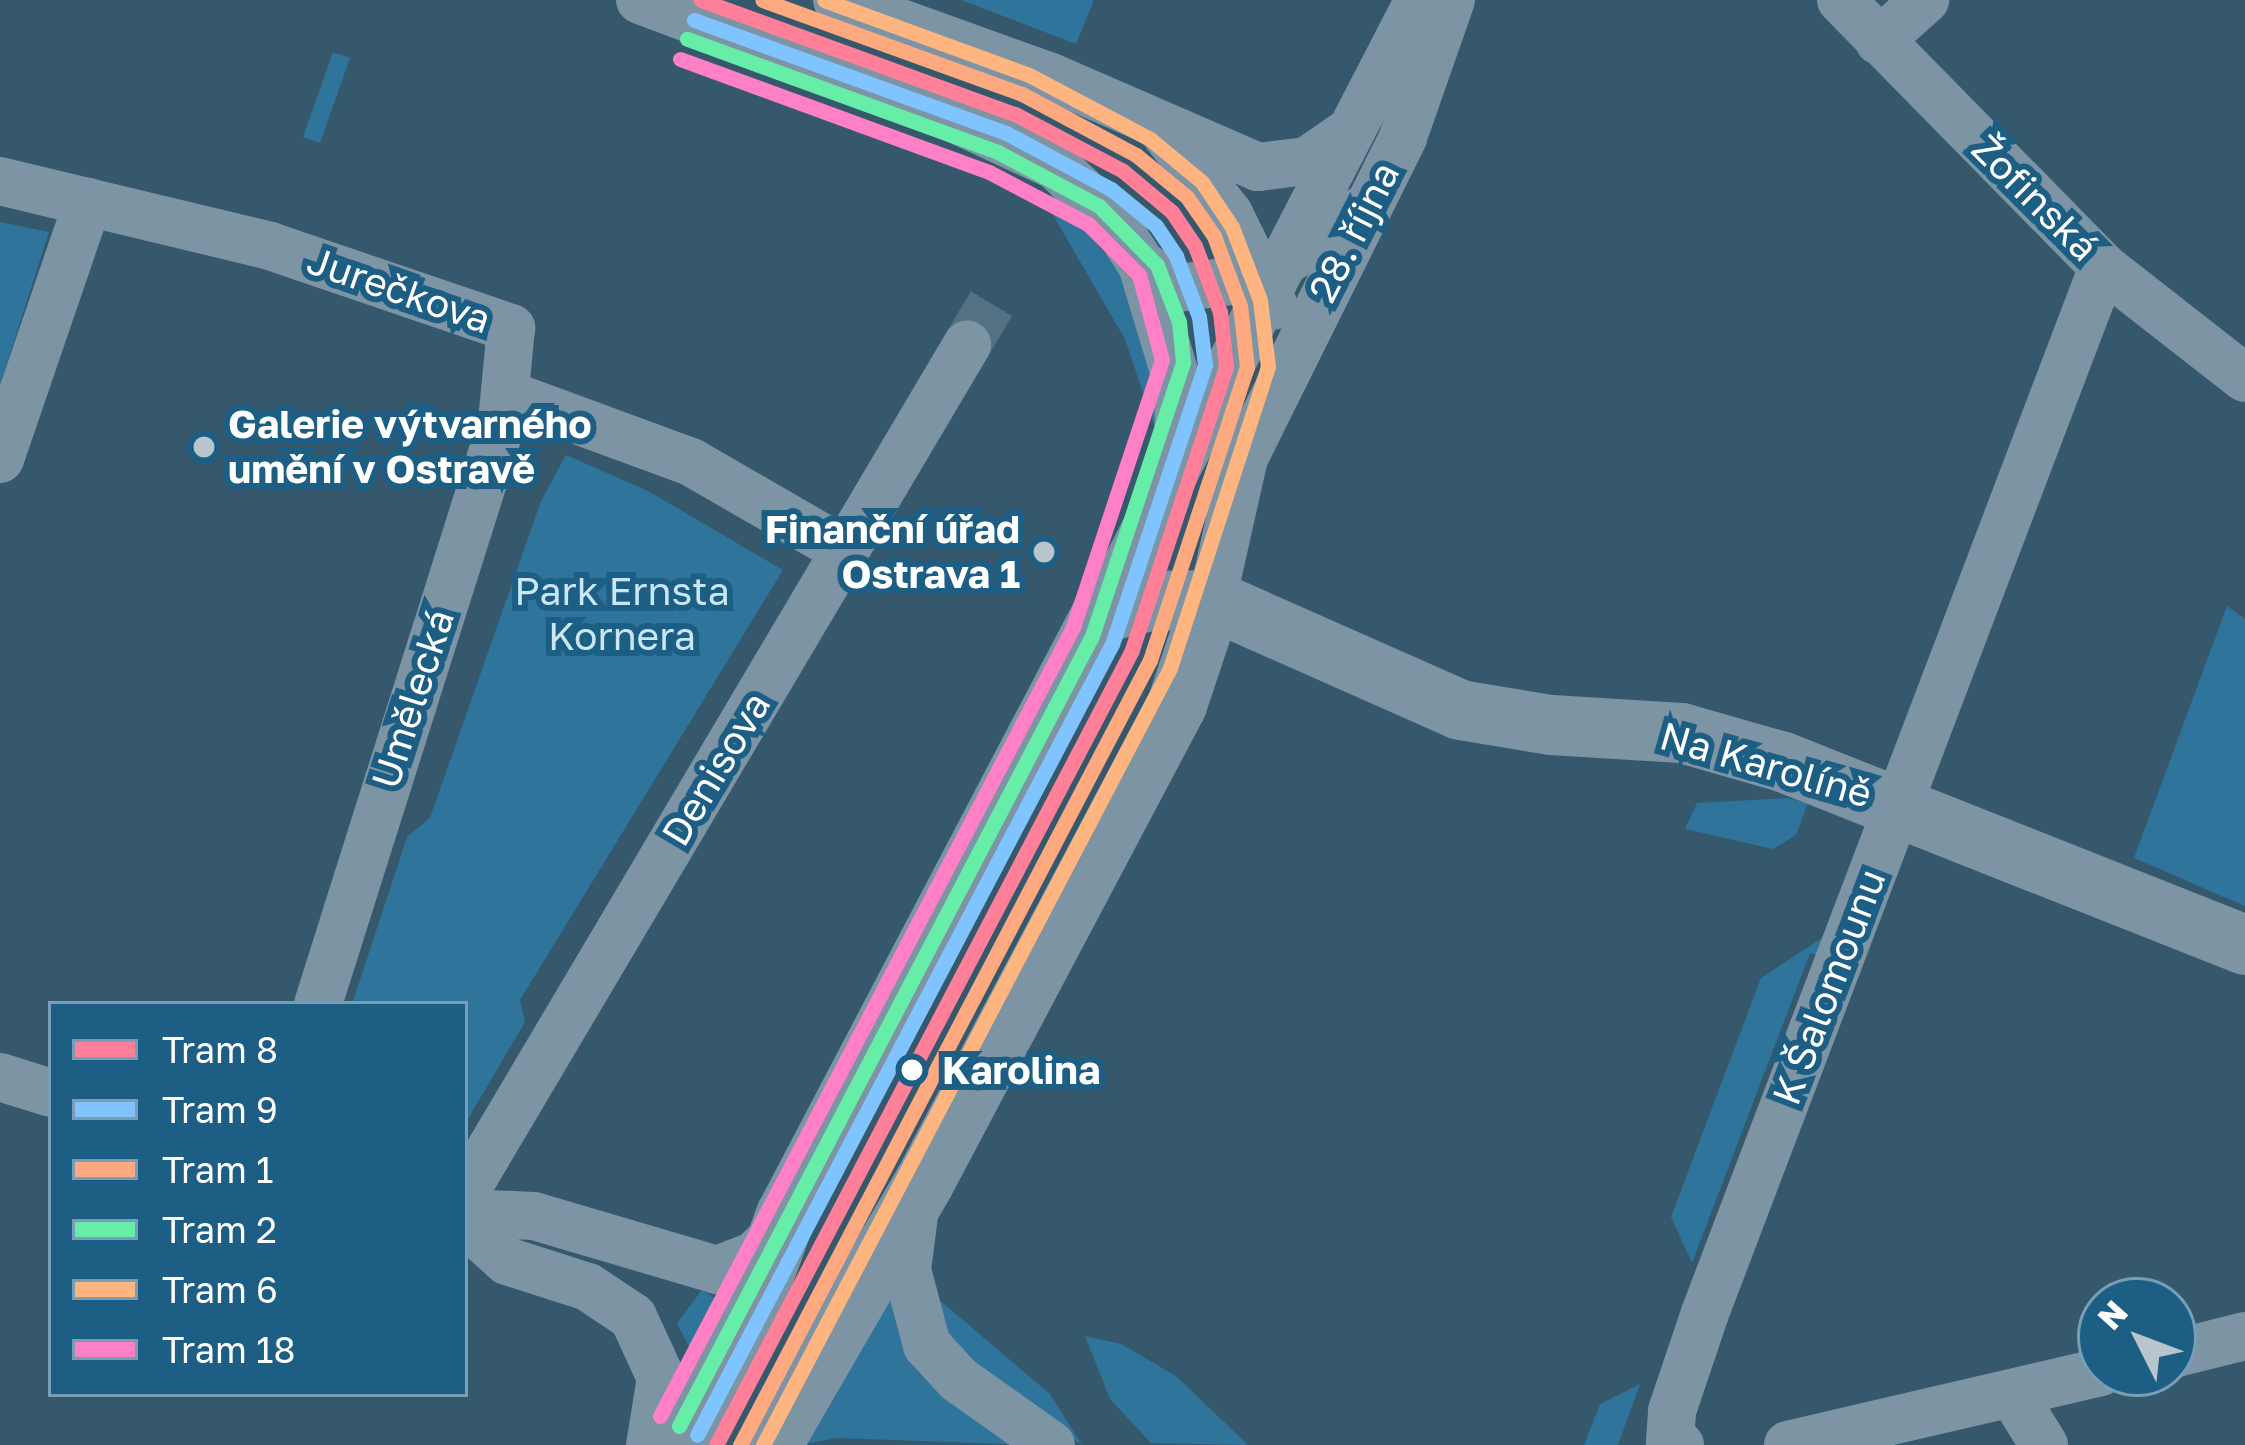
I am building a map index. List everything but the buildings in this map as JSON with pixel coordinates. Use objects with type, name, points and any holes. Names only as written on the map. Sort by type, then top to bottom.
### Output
[{"type":"street","points":[[640,0],[748,19],[1056,166],[1112,219],[1142,265],[1181,400],[1173,468]]},
{"type":"street","points":[[837,0],[1268,169],[1326,152],[1349,132]]},
{"type":"street","points":[[686,1445],[745,1328],[778,1231],[1102,614],[1269,279],[1419,0]]},
{"type":"street","name":"28. října","points":[[772,1445],[924,1183],[1177,704],[1212,600],[1240,470],[1403,137],[1451,0]]},
{"type":"street","name":"Žofinská","points":[[1841,0],[2103,267],[2245,378]]},
{"type":"street","points":[[1879,40],[1925,0]]},
{"type":"street","points":[[1147,120],[1207,182],[1269,279],[1281,356],[1274,394]]},
{"type":"street","name":"Jurečkova","points":[[0,181],[270,246],[511,328],[509,395]]},
{"type":"street","points":[[0,459],[88,202]]},
{"type":"street","points":[[1142,265],[1164,283],[1193,290],[1269,279],[1369,205]]},
{"type":"street","name":"K Šalomounu","points":[[1675,1443],[1698,1333],[1895,802],[2103,267]]},
{"type":"street","name":"Denisova","points":[[468,1187],[967,346]]},
{"type":"street","points":[[509,395],[691,462],[845,551]]},
{"type":"street","name":"Umělecká","points":[[319,1001],[509,395]]},
{"type":"street","points":[[1102,614],[1150,601],[1212,600]]},
{"type":"street","name":"Na Karolíně","points":[[1212,600],[1460,710],[1551,725],[1682,733],[1895,802],[2245,945]]},
{"type":"street","points":[[0,1078],[48,1092]]},
{"type":"street","points":[[924,1183],[907,1270],[927,1345],[958,1379],[1051,1445]]},
{"type":"street","points":[[468,1213],[534,1216],[718,1270],[754,1256],[778,1231]]},
{"type":"street","points":[[468,1226],[507,1261],[588,1287],[643,1328],[662,1396],[650,1445]]},
{"type":"street","points":[[2197,1348],[2245,1336]]},
{"type":"street","points":[[1788,1445],[2077,1378]]},
{"type":"street","points":[[2013,1395],[2044,1445]]},
{"type":"green space","points":[[961,0],[1094,0],[1076,44]]},
{"type":"green space","points":[[333,52],[350,58],[320,143],[303,137]]},
{"type":"green space","points":[[1050,189],[1122,273],[1169,399],[1164,455],[1125,339],[1053,215]]},
{"type":"green space","points":[[0,222],[49,232],[0,385]]},
{"type":"green space","name":"Park Ernsta Kornera","points":[[566,455],[648,491],[783,570],[520,1000],[525,1022],[468,1119],[468,1001],[353,1001],[407,837],[430,818],[541,501]]},
{"type":"green space","points":[[2227,606],[2245,619],[2245,906],[2134,858]]},
{"type":"green space","points":[[1788,798],[1808,803],[1796,835],[1773,849],[1685,829],[1697,803]]},
{"type":"green space","points":[[1834,930],[1824,958],[1810,953],[1692,1263],[1671,1217],[1761,978]]},
{"type":"green space","points":[[881,1284],[1029,1445],[837,1438],[800,1445]]},
{"type":"green space","points":[[924,1287],[1050,1394],[1082,1445],[968,1370]]},
{"type":"green space","points":[[702,1290],[724,1304],[696,1361],[677,1323]]},
{"type":"green space","points":[[1085,1336],[1121,1344],[1176,1376],[1248,1445],[1151,1443],[1110,1399]]},
{"type":"green space","points":[[1640,1384],[1618,1445],[1584,1445],[1600,1404]]},
{"type":"tunnel","points":[[967,345],[993,301]]},
{"type":"tram line","name":"8","points":[[701,0],[1015,114],[1123,171],[1172,212],[1195,246],[1220,312],[1226,367],[1131,652],[716,1445]]},
{"type":"tram line","name":"1","points":[[740,1445],[1150,660],[1247,367],[1240,306],[1214,236],[1187,197],[1136,155],[1022,94],[763,0]]},
{"type":"tram line","name":"6","points":[[763,1445],[1170,668],[1268,367],[1260,300],[1232,227],[1202,182],[1150,139],[1029,75],[824,0]]},
{"type":"tram line","name":"9","points":[[694,20],[1006,133],[1111,189],[1156,226],[1176,256],[1199,317],[1205,365],[1112,644],[697,1435]]},
{"type":"tram line","name":"2","points":[[679,1426],[1092,636],[1183,362],[1179,322],[1157,265],[1099,206],[998,152],[687,39]]},
{"type":"tram line","name":"18","points":[[660,1416],[1073,627],[1162,360],[1139,275],[1088,224],[989,172],[680,59]]},
{"type":"place","name":"Galerie výtvarného umění v Ostravě","points":[[204,447]]},
{"type":"place","name":"Finanční úřad Ostrava 1","points":[[1044,552]]},
{"type":"place","name":"Karolina","points":[[912,1070]]}]
